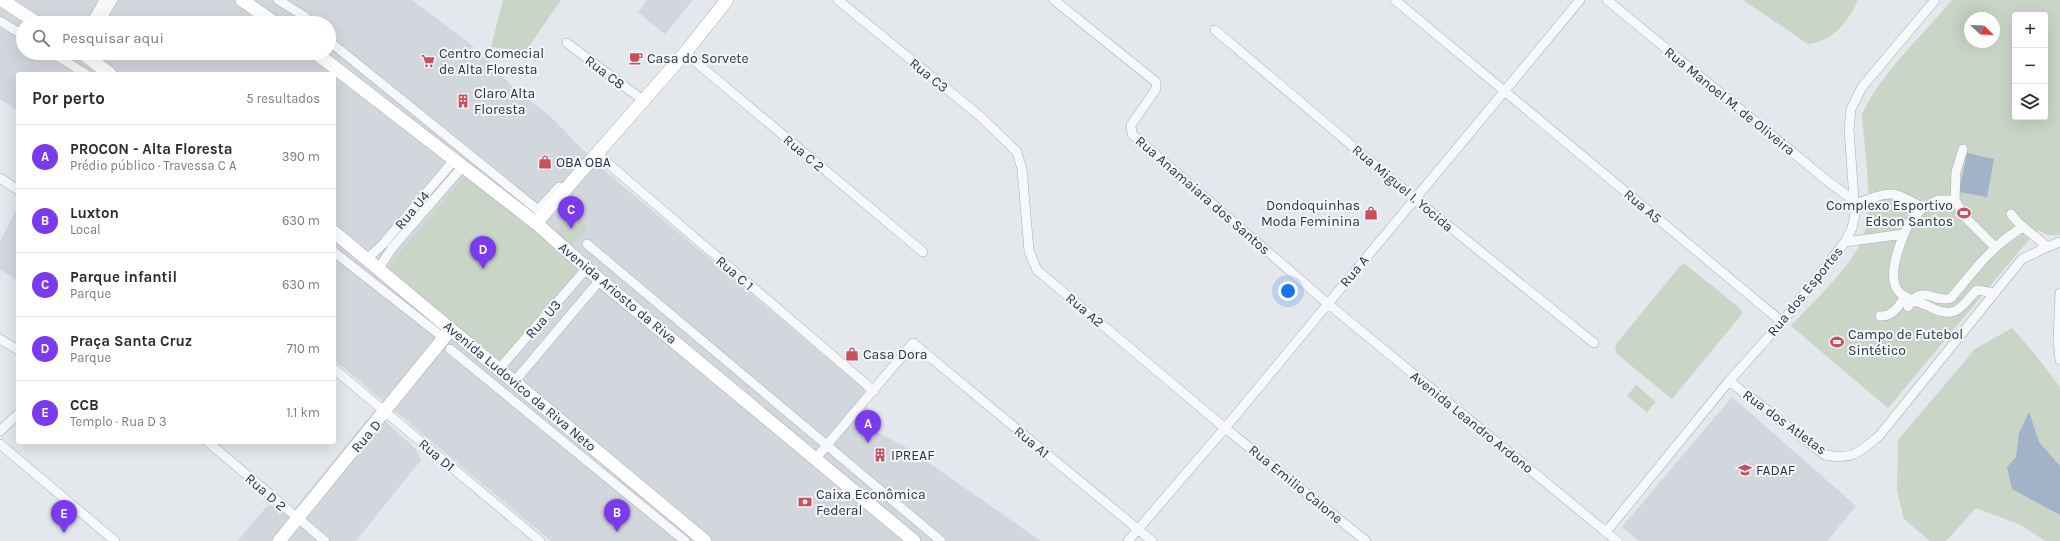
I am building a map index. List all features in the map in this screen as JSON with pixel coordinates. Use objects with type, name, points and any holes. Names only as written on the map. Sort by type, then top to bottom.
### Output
[{"type":"street","points":[[2,0],[26,16]]},
{"type":"street","points":[[95,16],[104,0]]},
{"type":"street","points":[[103,16],[113,0]]},
{"type":"street","points":[[242,0],[265,16]]},
{"type":"street","points":[[278,0],[304,16]]},
{"type":"street","points":[[536,223],[644,101],[685,53],[727,0]]},
{"type":"street","name":"Rua C3","points":[[838,0],[981,117],[1017,152]]},
{"type":"street","name":"Rua Anamaiara dos Santos","points":[[1054,0],[1156,82],[1156,89],[1131,125],[1132,134],[1327,303]]},
{"type":"street","name":"Rua A5","points":[[1395,0],[1782,322]]},
{"type":"street","name":"Rua A","points":[[1128,541],[1225,428],[1414,198],[1580,0]]},
{"type":"street","name":"Rua Manoel M. de Oliveira","points":[[1607,0],[1855,202]]},
{"type":"street","name":"Rua dos Esportes","points":[[1606,532],[1729,381],[1782,322],[1845,242],[1852,228],[1855,202],[1849,129],[1851,109],[1862,87],[1935,0]]},
{"type":"street","points":[[0,21],[16,31]]},
{"type":"street","name":"Rua Miguel I. Yocida","points":[[1215,30],[1414,198],[1594,344]]},
{"type":"street","name":"Rua C8","points":[[567,43],[644,101]]},
{"type":"street","points":[[336,47],[538,210],[578,165]]},
{"type":"street","name":"Rua C 2","points":[[685,53],[923,252]]},
{"type":"street","points":[[63,60],[83,72]]},
{"type":"street","points":[[92,60],[107,72]]},
{"type":"street","name":"Avenida Ariosto da Riva","points":[[325,60],[536,223],[600,280],[914,541]]},
{"type":"street","points":[[1963,149],[1956,172],[1955,200],[1964,216],[1995,247]]},
{"type":"street","name":"Rua A2","points":[[1017,152],[1022,169],[1029,251],[1037,270],[1225,428]]},
{"type":"street","name":"Rua C 1","points":[[597,154],[874,391]]},
{"type":"street","name":"Rua U4","points":[[367,259],[383,244],[414,208],[459,163]]},
{"type":"street","name":"Rua U4","points":[[378,268],[392,248],[421,216],[459,163]]},
{"type":"street","points":[[0,178],[16,189]]},
{"type":"street","points":[[1855,202],[1890,193],[1903,196],[1923,208]]},
{"type":"street","points":[[1955,200],[1938,200],[1923,208],[1910,222],[1895,257],[1895,284],[1899,292],[1908,301],[1945,313],[1955,311],[1977,290],[1995,294]]},
{"type":"street","points":[[414,208],[421,216]]},
{"type":"street","points":[[2011,214],[2023,228],[2047,246]]},
{"type":"street","points":[[1880,316],[1887,317],[1908,301],[1918,296],[1926,294],[1946,300],[1951,298],[1961,278],[1976,260],[2023,228]]},
{"type":"street","name":"Avenida Ludovico da Riva Neto","points":[[336,234],[378,268],[446,332],[499,369],[705,541]]},
{"type":"street","points":[[1845,242],[1904,234]]},
{"type":"street","name":"Rua dos Atletas","points":[[1729,381],[1825,454],[1843,458],[1858,453],[1879,436],[2022,259],[2047,246],[2060,242]]},
{"type":"street","points":[[587,244],[941,541]]},
{"type":"street","points":[[336,253],[446,332]]},
{"type":"street","name":"Rua U3","points":[[499,369],[587,268]]},
{"type":"street","name":"Rua U3","points":[[514,382],[600,280]]},
{"type":"street","points":[[2060,293],[2058,339],[2060,360]]},
{"type":"street","name":"Avenida Leandro Ardono","points":[[1327,303],[1617,541]]},
{"type":"street","name":"Rua D","points":[[279,541],[385,413],[446,332]]},
{"type":"street","points":[[0,339],[16,349]]},
{"type":"street","name":"Rua A1","points":[[874,391],[913,344],[1152,541]]},
{"type":"street","points":[[450,349],[685,541]]},
{"type":"street","name":"Rua D1","points":[[336,371],[540,541]]},
{"type":"street","points":[[816,458],[874,391]]},
{"type":"street","points":[[0,431],[16,416]]},
{"type":"street","name":"Rua Emilio Calone","points":[[1225,428],[1366,541]]},
{"type":"street","points":[[0,444],[116,541]]},
{"type":"street","name":"Rua D 2","points":[[210,444],[297,519],[325,541]]},
{"type":"shaded area","points":[[0,0],[412,0],[468,42],[517,91],[550,116],[598,165],[864,389],[872,429],[909,449],[1041,541],[551,541],[336,362],[336,72],[16,72],[16,110],[0,99]]},
{"type":"shaded area","points":[[647,0],[693,0],[665,34],[638,12]]},
{"type":"shaded area","points":[[16,210],[16,280],[0,269],[0,242]]},
{"type":"shaded area","points":[[1732,397],[1856,506],[1827,541],[1639,541],[1622,527]]},
{"type":"shaded area","points":[[374,411],[416,449],[421,460],[356,541],[237,541],[268,505],[295,508]]},
{"type":"green space","points":[[503,0],[561,0],[525,52],[491,47]]},
{"type":"green space","points":[[1743,0],[1858,0],[1849,16],[1839,29],[1825,39],[1808,44]]},
{"type":"green space","name":"Complexo Esportivo Edson Santos","points":[[1952,0],[2060,0],[2060,235],[2048,235],[2037,230],[1888,408],[1791,326],[1839,275],[1848,264],[1861,242],[1868,214],[1867,162],[1862,115],[1869,100],[1879,85],[1903,55]]},
{"type":"green space","points":[[466,175],[537,226],[581,268],[501,361],[386,269]]},
{"type":"green space","points":[[571,212],[588,227],[572,246],[555,232]]},
{"type":"green space","points":[[1685,264],[1742,310],[1742,314],[1672,399],[1617,354],[1615,348],[1617,343],[1681,265]]},
{"type":"green space","points":[[2012,328],[2034,353],[2060,387],[2060,541],[2045,541],[2021,525],[1976,508],[1946,541],[1930,541],[1904,519],[1897,491],[1898,440],[1975,349]]},
{"type":"green space","points":[[1636,385],[1656,402],[1647,412],[1627,396]]},
{"type":"water","points":[[1967,153],[1994,159],[1987,197],[1959,192]]},
{"type":"water","points":[[2029,412],[2039,442],[2060,466],[2060,515],[2012,489],[2007,467],[2016,457],[2019,433]]},
{"type":"place","name":"Casa do Sorvete","points":[[636,58]]},
{"type":"place","name":"Centro Comecial de Alta Floresta","points":[[428,61]]},
{"type":"place","name":"Claro Alta Floresta","points":[[463,101]]},
{"type":"place","name":"OBA OBA","points":[[545,162]]},
{"type":"place","name":"Dondoquinhas Moda Feminina","points":[[1371,213]]},
{"type":"place","name":"Complexo Esportivo Edson Santos","points":[[1964,213]]},
{"type":"place","name":"Parque infantil","points":[[571,229]]},
{"type":"place","name":"Praça Santa Cruz","points":[[483,269]]},
{"type":"place","name":"Campo de Futebol Sintético","points":[[1837,342]]},
{"type":"place","name":"Casa Dora","points":[[852,354]]},
{"type":"place","name":"PROCON - Alta Floresta","points":[[868,443]]},
{"type":"place","name":"IPREAF","points":[[880,455]]},
{"type":"place","name":"FADAF","points":[[1745,470]]},
{"type":"place","name":"Caixa Econômica Federal","points":[[805,502]]},
{"type":"place","name":"Luxton","points":[[617,532]]},
{"type":"place","name":"CCB","points":[[64,533]]}]
